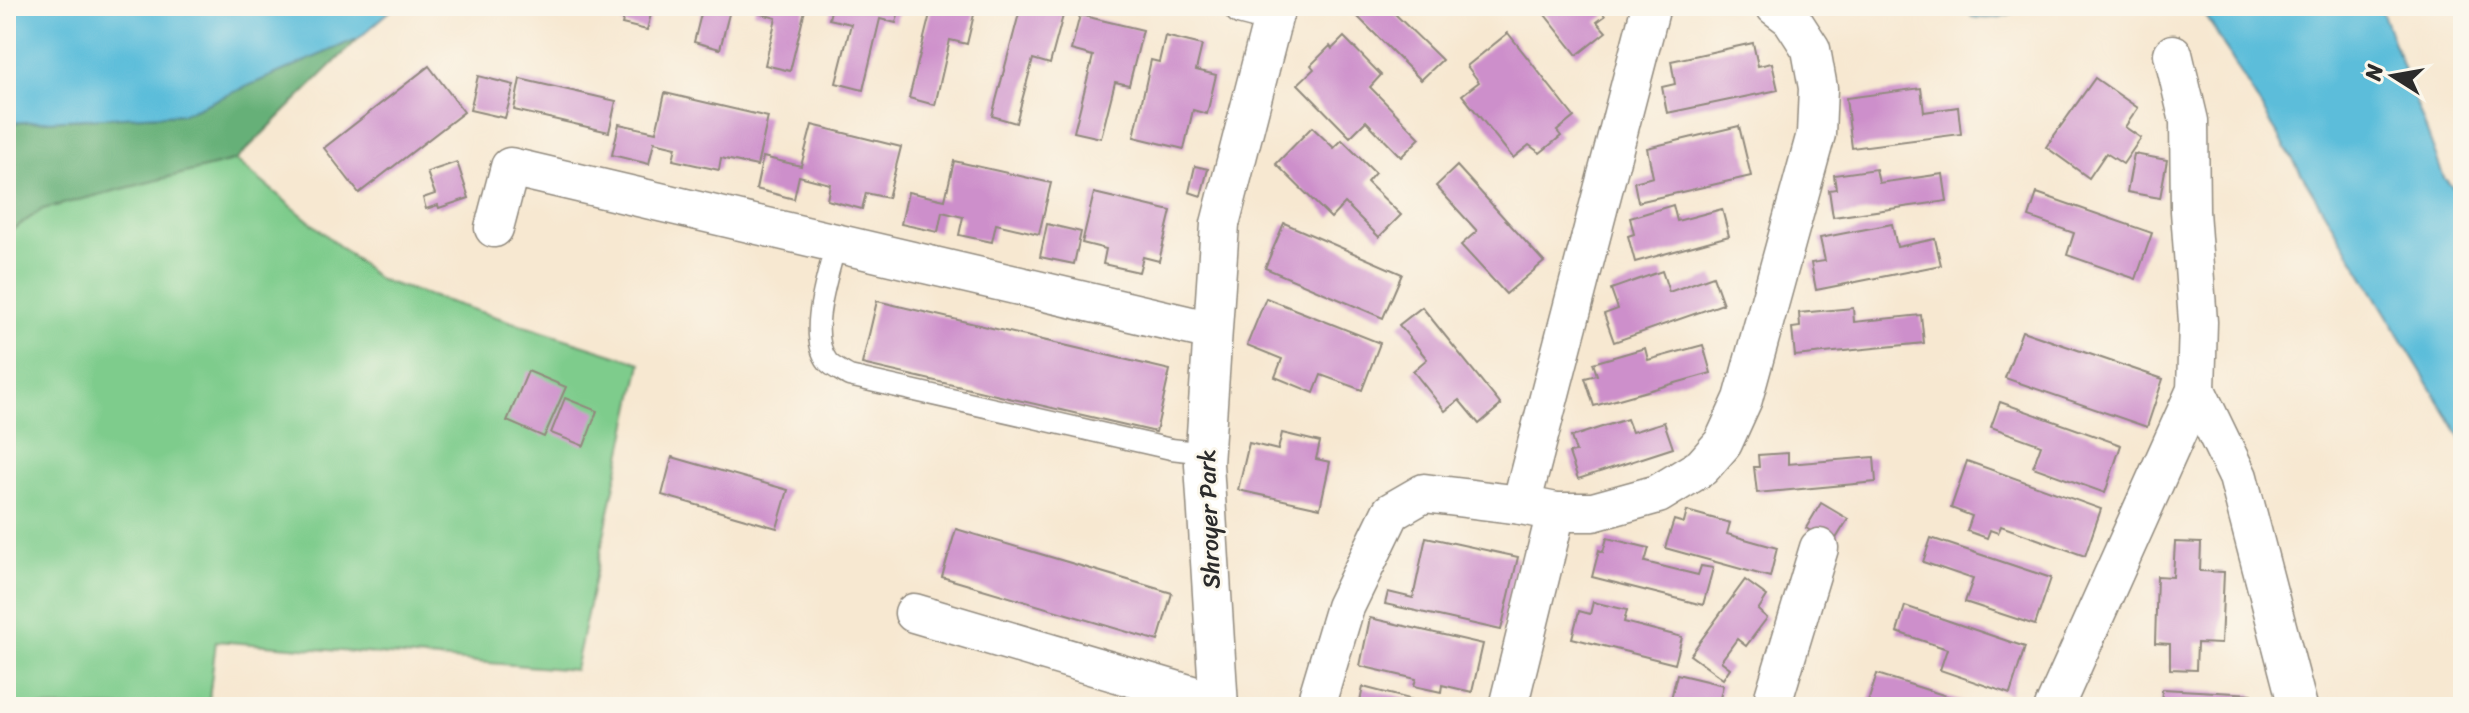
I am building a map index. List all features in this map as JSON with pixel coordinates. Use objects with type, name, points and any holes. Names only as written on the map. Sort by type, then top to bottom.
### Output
[{"type":"street","points":[[1508,707],[1538,508],[1651,6]]},
{"type":"street","points":[[1315,707],[1345,607],[1391,512],[1424,493],[1593,512],[1630,504],[1681,482],[1702,467],[1723,443],[1743,399],[1816,134],[1818,88],[1811,49],[1791,18],[1775,6]]},
{"type":"street","name":"Shroyer Park","points":[[1219,705],[1205,453],[1212,331],[1220,224],[1264,9]]},
{"type":"street","points":[[2054,707],[2196,390],[2198,322],[2190,211],[2189,121],[2173,54]]},
{"type":"street","points":[[494,228],[510,167],[1212,331]]},
{"type":"street","points":[[2196,390],[2238,477],[2298,707]]},
{"type":"street","points":[[1771,707],[1819,548]]},
{"type":"street","points":[[914,613],[1219,705]]},
{"type":"lane","points":[[836,243],[818,323],[818,342],[828,363],[849,376],[1171,449],[1205,453]]},
{"type":"green space","points":[[359,38],[236,160],[43,209],[6,234],[6,123],[183,114]]},
{"type":"green space","points":[[236,160],[380,280],[641,363],[575,670],[216,641],[208,707],[6,707],[6,234],[43,209]]},
{"type":"water","points":[[6,6],[396,6],[359,38],[183,114],[6,123]]},
{"type":"water","points":[[1964,6],[2025,6],[2006,16],[1987,18],[1972,17]]},
{"type":"water","points":[[2200,6],[2380,6],[2444,178],[2463,199],[2463,445],[2460,436]]},
{"type":"building","points":[[620,6],[653,6],[647,30],[622,24],[626,9]]},
{"type":"building","points":[[703,6],[731,6],[720,49],[694,42]]},
{"type":"building","points":[[756,6],[806,6],[790,71],[765,65],[776,18],[754,12]]},
{"type":"building","points":[[832,6],[900,6],[896,23],[880,19],[863,90],[836,83],[851,24],[829,19]]},
{"type":"building","points":[[932,6],[976,6],[967,44],[950,40],[935,105],[909,98]]},
{"type":"building","points":[[1021,6],[1065,8],[1050,64],[1033,59],[1016,123],[992,116]]},
{"type":"building","points":[[1347,6],[1399,6],[1393,12],[1442,60],[1421,80]]},
{"type":"building","points":[[1538,6],[1597,6],[1605,16],[1597,22],[1606,32],[1577,55]]},
{"type":"building","points":[[1080,15],[1143,30],[1129,85],[1115,82],[1101,138],[1074,132],[1093,56],[1071,50]]},
{"type":"building","points":[[1508,33],[1574,117],[1557,131],[1561,136],[1540,153],[1529,145],[1513,158],[1462,95],[1479,82],[1467,66]]},
{"type":"building","points":[[1165,36],[1202,45],[1196,70],[1216,75],[1207,114],[1193,110],[1184,149],[1134,137],[1151,60],[1159,62]]},
{"type":"building","points":[[1344,37],[1381,75],[1370,87],[1420,138],[1401,157],[1366,121],[1350,137],[1298,84],[1314,69],[1311,65]]},
{"type":"building","points":[[1753,43],[1758,66],[1772,63],[1778,90],[1667,113],[1662,87],[1675,84],[1671,61]]},
{"type":"building","points":[[429,66],[464,112],[359,193],[324,148]]},
{"type":"building","points":[[478,76],[514,85],[505,118],[470,110]]},
{"type":"building","points":[[2095,78],[2138,108],[2125,127],[2141,138],[2123,164],[2106,153],[2089,178],[2046,147]]},
{"type":"building","points":[[520,79],[616,101],[609,132],[514,110]]},
{"type":"building","points":[[1921,88],[1924,112],[1958,107],[1961,134],[1852,148],[1846,98]]},
{"type":"building","points":[[665,93],[768,117],[757,166],[721,158],[719,170],[673,160],[676,147],[654,142],[649,164],[612,155],[619,124],[656,132]]},
{"type":"building","points":[[812,125],[901,147],[888,198],[866,193],[862,209],[827,200],[830,184],[799,176],[794,199],[756,189],[763,157],[801,166]]},
{"type":"building","points":[[1739,126],[1751,176],[1638,202],[1634,182],[1653,177],[1647,148]]},
{"type":"building","points":[[1312,127],[1334,148],[1342,140],[1375,173],[1367,182],[1401,215],[1379,237],[1345,203],[1331,218],[1276,164]]},
{"type":"building","points":[[2134,154],[2167,160],[2160,198],[2127,192]]},
{"type":"building","points":[[954,161],[1051,183],[1039,234],[996,224],[992,242],[959,235],[963,217],[942,212],[938,232],[901,224],[908,192],[945,200]]},
{"type":"building","points":[[457,162],[469,198],[426,209],[423,198],[435,194],[427,172]]},
{"type":"building","points":[[1195,166],[1208,169],[1201,196],[1189,192]]},
{"type":"building","points":[[1457,166],[1544,262],[1506,294],[1461,245],[1477,231],[1436,186]]},
{"type":"building","points":[[1876,169],[1879,183],[1943,174],[1947,201],[1833,217],[1829,190],[1836,189],[1834,175]]},
{"type":"building","points":[[1094,193],[1171,211],[1159,261],[1143,257],[1139,272],[1103,264],[1106,249],[1082,243]]},
{"type":"building","points":[[2037,193],[2152,233],[2136,279],[2067,255],[2074,233],[2029,217]]},
{"type":"building","points":[[1673,205],[1677,221],[1722,209],[1729,236],[1635,262],[1628,236],[1634,234],[1630,218]]},
{"type":"building","points":[[1284,223],[1402,274],[1383,318],[1265,268]]},
{"type":"building","points":[[1047,224],[1081,232],[1074,264],[1040,257]]},
{"type":"building","points":[[1892,224],[1897,247],[1935,239],[1941,265],[1816,290],[1811,263],[1825,261],[1820,238]]},
{"type":"building","points":[[1662,271],[1669,292],[1713,276],[1723,304],[1614,342],[1604,314],[1618,309],[1611,289]]},
{"type":"building","points":[[1266,298],[1380,343],[1362,390],[1321,375],[1314,393],[1275,377],[1282,359],[1247,345]]},
{"type":"building","points":[[877,301],[1170,370],[1156,432],[862,364]]},
{"type":"building","points":[[1422,307],[1501,405],[1479,424],[1459,400],[1445,411],[1413,371],[1427,359],[1399,325]]},
{"type":"building","points":[[1853,308],[1854,322],[1921,315],[1924,343],[1795,356],[1792,328],[1800,327],[1799,313]]},
{"type":"building","points":[[2022,331],[2163,379],[2147,427],[2005,378]]},
{"type":"building","points":[[1703,345],[1711,373],[1594,406],[1585,378],[1597,375],[1593,363],[1645,348],[1648,360]]},
{"type":"building","points":[[528,371],[566,387],[544,437],[507,421]]},
{"type":"building","points":[[565,398],[597,411],[584,446],[551,433]]},
{"type":"building","points":[[2000,402],[2121,445],[2105,493],[2033,467],[2041,445],[1991,427]]},
{"type":"building","points":[[1627,419],[1632,432],[1664,422],[1673,448],[1578,479],[1569,453],[1576,452],[1571,437]]},
{"type":"building","points":[[1282,433],[1320,442],[1316,459],[1330,462],[1320,508],[1238,490],[1249,443],[1278,450]]},
{"type":"building","points":[[1788,453],[1788,464],[1874,457],[1876,482],[1757,493],[1754,467],[1759,467],[1758,455]]},
{"type":"building","points":[[672,457],[788,490],[777,528],[662,495]]},
{"type":"building","points":[[1967,461],[2101,509],[2085,556],[2001,526],[1998,533],[1990,530],[1987,538],[1967,531],[1972,516],[1951,508]]},
{"type":"building","points":[[1821,503],[1848,519],[1832,545],[1806,528]]},
{"type":"building","points":[[1687,511],[1730,523],[1727,534],[1777,548],[1770,577],[1665,548],[1674,520],[1684,523]]},
{"type":"building","points":[[956,529],[1172,593],[1158,641],[942,577]]},
{"type":"building","points":[[1426,537],[1518,557],[1501,630],[1385,604],[1388,592],[1413,598]]},
{"type":"building","points":[[1607,538],[1649,548],[1645,562],[1698,575],[1701,566],[1713,568],[1703,605],[1592,577],[1599,550],[1603,552]]},
{"type":"building","points":[[1931,538],[2051,578],[2035,625],[1965,602],[1973,579],[1923,562]]},
{"type":"building","points":[[2175,542],[2201,543],[2200,571],[2224,572],[2221,644],[2197,643],[2196,670],[2170,669],[2170,644],[2155,643],[2157,576],[2173,577]]},
{"type":"building","points":[[1745,580],[1767,596],[1758,610],[1767,618],[1746,646],[1737,639],[1721,661],[1730,668],[1723,679],[1690,655]]},
{"type":"building","points":[[1593,602],[1627,610],[1624,622],[1682,637],[1675,664],[1572,638],[1579,611],[1590,614]]},
{"type":"building","points":[[1905,606],[2025,647],[2010,694],[1940,670],[1947,649],[1897,632]]},
{"type":"building","points":[[1370,618],[1483,644],[1472,692],[1442,685],[1441,692],[1414,686],[1416,679],[1360,666]]},
{"type":"building","points":[[1677,674],[1723,685],[1718,707],[1669,707]]},
{"type":"building","points":[[1877,674],[1978,706],[1885,707],[1868,702]]},
{"type":"building","points":[[1363,687],[1417,701],[1416,707],[1353,707],[1354,700],[1360,702]]},
{"type":"building","points":[[2162,689],[2252,694],[2252,707],[2161,707]]}]
